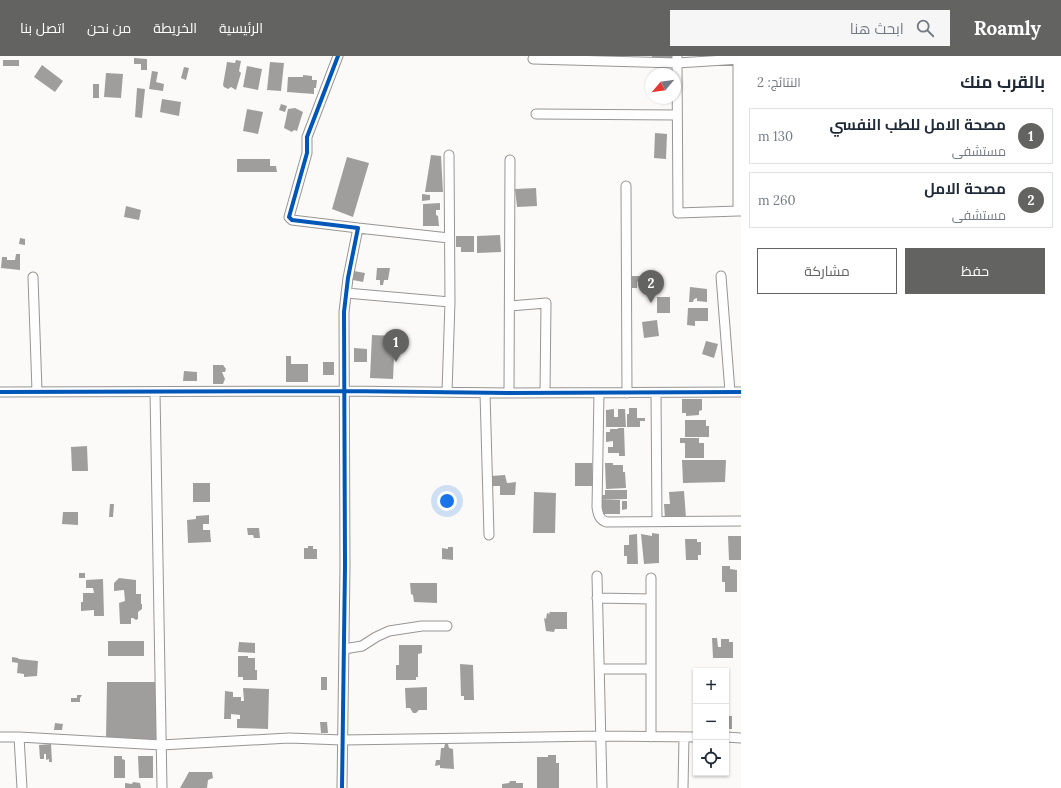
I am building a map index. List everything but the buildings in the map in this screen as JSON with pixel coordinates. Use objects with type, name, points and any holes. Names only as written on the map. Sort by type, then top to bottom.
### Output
[{"type":"street","points":[[338,56],[307,137],[307,153],[289,217],[292,220],[449,238]]},
{"type":"street","points":[[533,59],[740,59],[739,211],[678,213],[677,60]]},
{"type":"street","points":[[536,114],[677,116]]},
{"type":"street","points":[[447,392],[450,302],[449,155]]},
{"type":"street","points":[[509,393],[510,160]]},
{"type":"street","points":[[626,186],[628,393]]},
{"type":"street","points":[[342,788],[344,649],[344,312],[348,278],[358,228]]},
{"type":"street","points":[[721,276],[730,392]]},
{"type":"street","points":[[33,277],[37,391]]},
{"type":"street","points":[[346,293],[450,302]]},
{"type":"street","points":[[510,306],[546,303],[545,393]]},
{"type":"street","points":[[0,392],[741,392]]},
{"type":"street","points":[[155,392],[162,788]]},
{"type":"street","points":[[485,393],[489,535]]},
{"type":"street","points":[[598,393],[598,515],[602,520],[606,522],[741,521]]},
{"type":"street","points":[[656,393],[657,521]]},
{"type":"street","points":[[597,576],[602,788]]},
{"type":"street","points":[[651,578],[651,737]]},
{"type":"street","points":[[597,598],[651,599]]},
{"type":"street","points":[[344,649],[357,648],[376,637],[397,629],[422,626],[447,626]]},
{"type":"street","points":[[600,669],[651,669]]},
{"type":"street","points":[[0,737],[161,745],[289,738],[342,740],[601,736],[693,737]]},
{"type":"street","points":[[19,737],[22,788]]},
{"type":"street","points":[[684,737],[684,788]]},
{"type":"street","points":[[729,738],[741,738]]},
{"type":"cycle path","points":[[338,56],[307,137],[307,153],[289,217],[292,220],[358,228],[348,278],[344,312],[345,566],[342,788]]},
{"type":"cycle path","points":[[0,392],[741,392]]},
{"type":"place","name":"مصحة الامل","points":[[651,303]]},
{"type":"place","name":"مصحة الامل للطب النفسي","points":[[396,362]]}]
